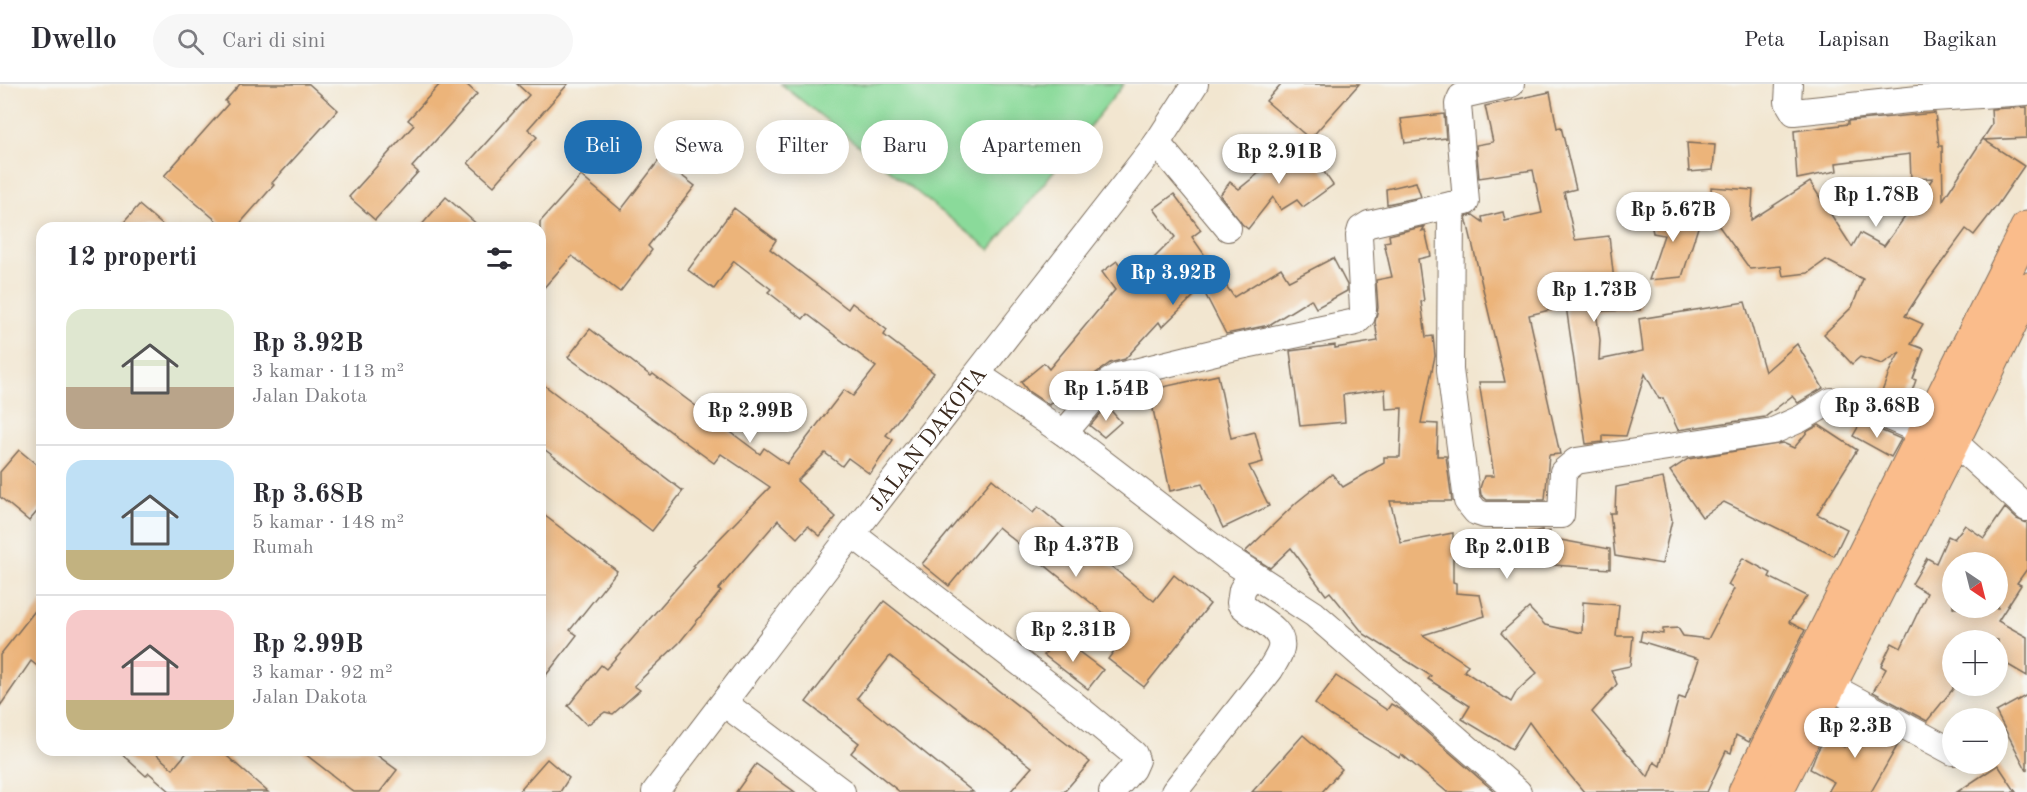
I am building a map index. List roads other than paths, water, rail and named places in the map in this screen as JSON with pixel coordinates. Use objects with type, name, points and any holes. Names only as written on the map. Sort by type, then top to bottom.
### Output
[{"type":"highway","points":[[1776,792],[1830,686],[2027,228]]},
{"type":"highway","points":[[1745,792],[1938,436],[2027,289]]},
{"type":"street","name":"JALAN DAKOTA","points":[[655,792],[852,534],[1157,143],[1195,84]]},
{"type":"street","points":[[1064,433],[1107,383],[1118,376],[1236,347],[1356,322],[1362,316],[1363,309],[1359,236],[1361,229],[1369,224],[1466,202],[1458,104],[1467,94],[1511,84]]},
{"type":"street","points":[[1789,84],[1788,102],[1794,112],[1918,99],[2027,92]]},
{"type":"street","points":[[1157,143],[1228,228]]},
{"type":"street","points":[[1451,205],[1449,327],[1451,391],[1467,501],[1476,512],[1485,515],[1561,515],[1563,472],[1576,461],[1773,430],[1800,419],[1831,401],[1855,404],[1938,436],[2027,508]]},
{"type":"street","points":[[978,375],[1064,433],[1226,557],[1314,614],[1518,792]]},
{"type":"street","points":[[852,534],[1061,694],[1134,753],[1136,760],[1132,769],[1112,792]]},
{"type":"street","points":[[1174,792],[1270,670],[1281,650],[1281,640],[1274,631],[1240,603],[1242,591],[1252,574]]},
{"type":"street","points":[[1830,686],[1942,746]]},
{"type":"street","points":[[724,703],[842,792]]}]
